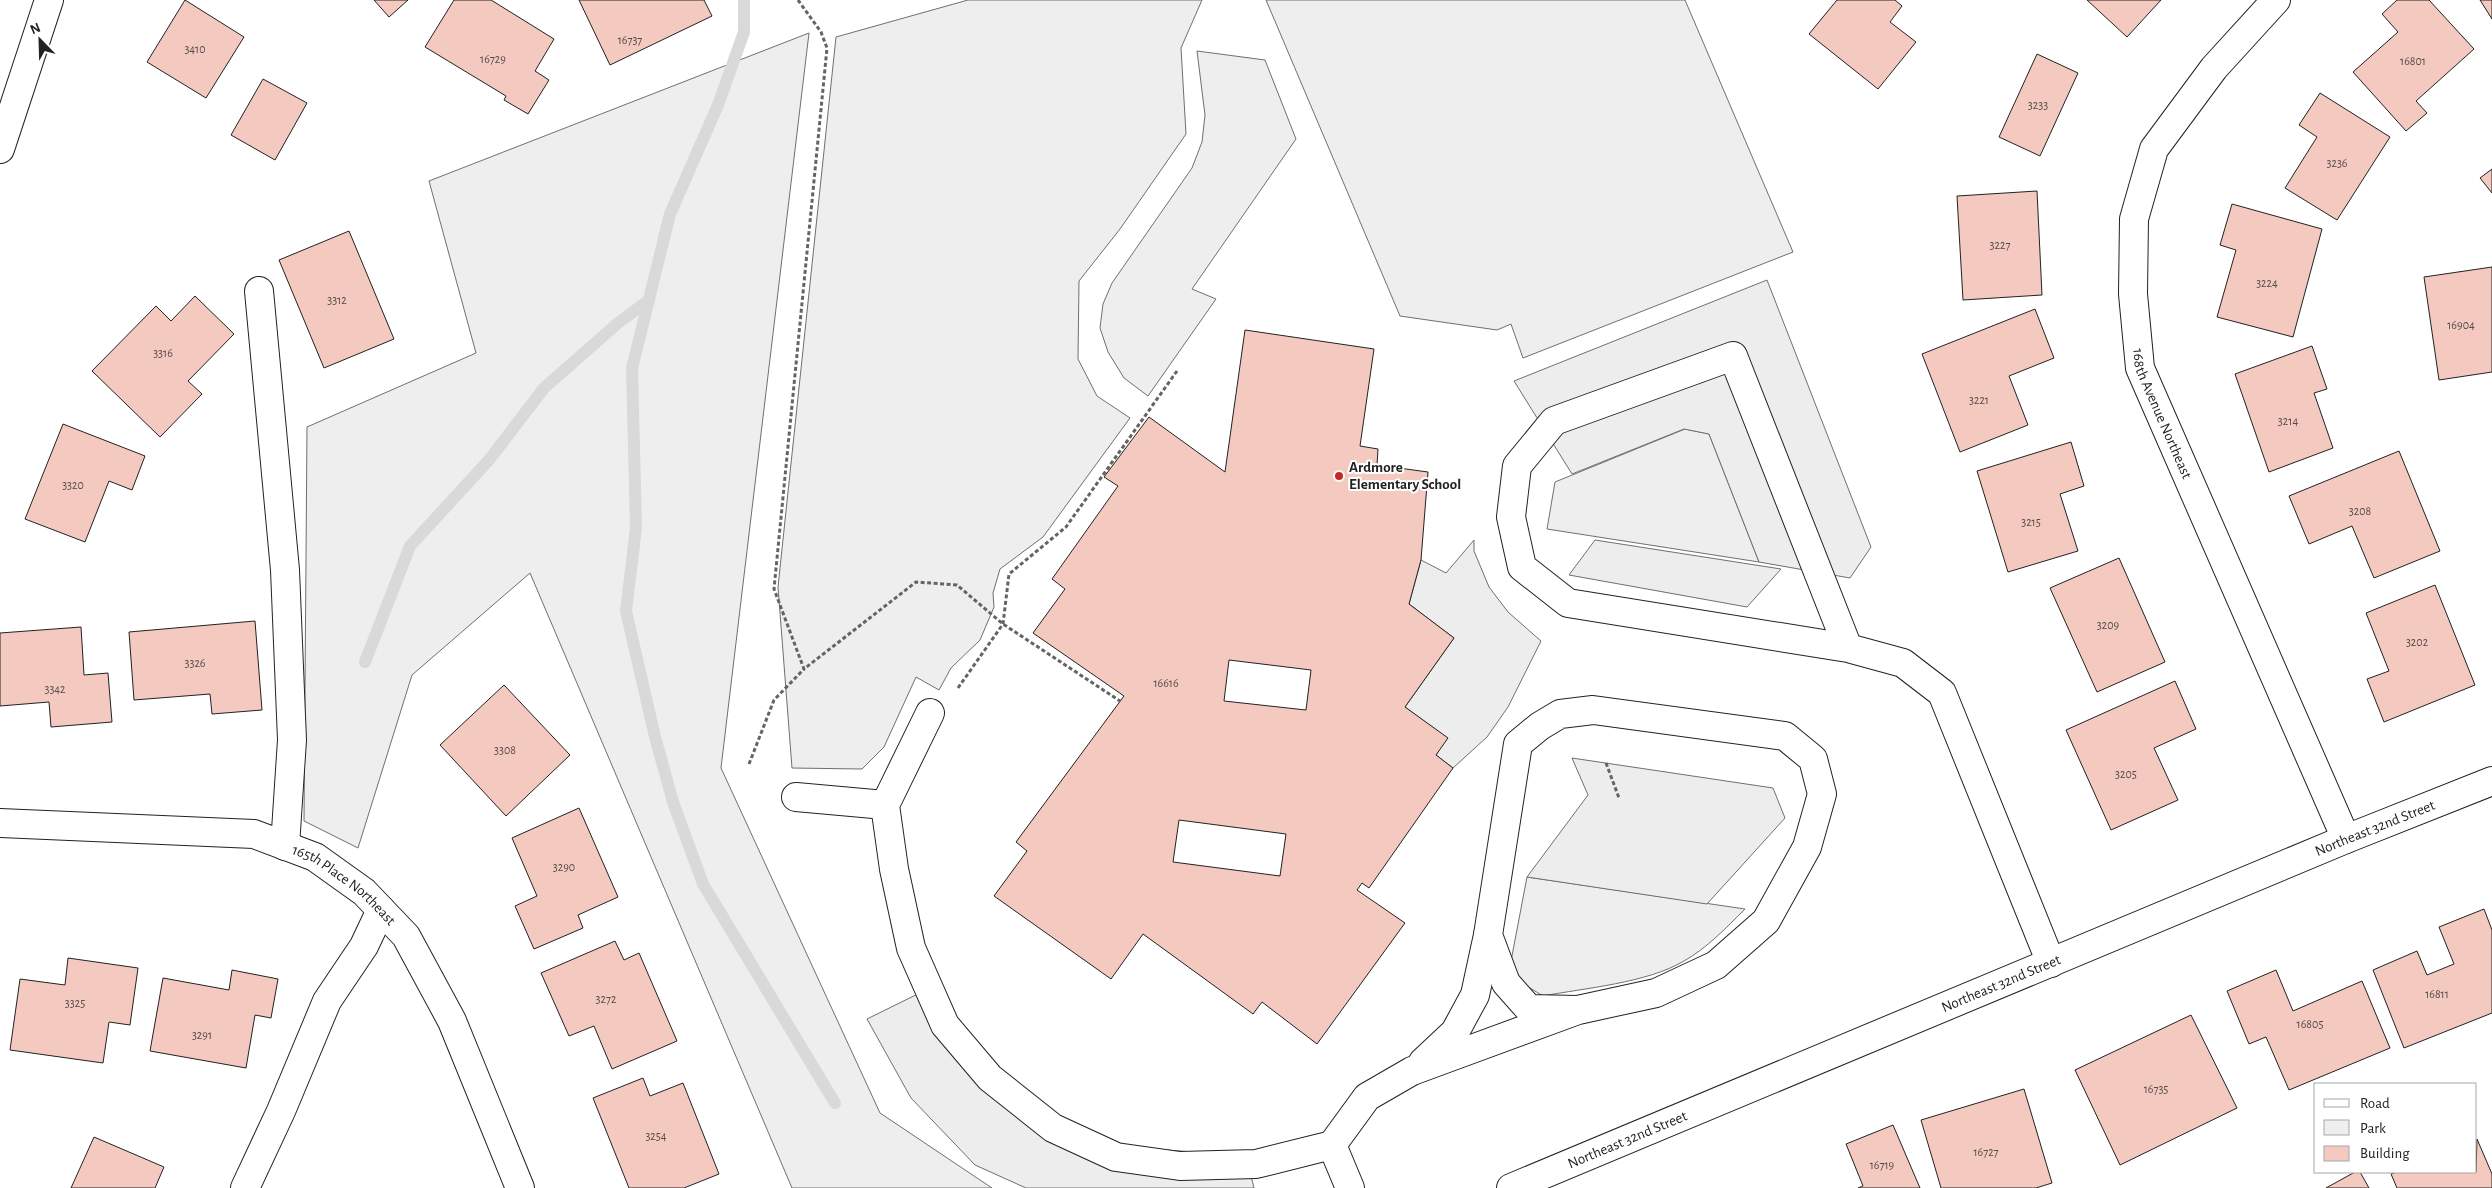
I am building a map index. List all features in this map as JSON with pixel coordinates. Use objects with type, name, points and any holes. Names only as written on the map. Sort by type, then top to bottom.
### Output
[{"type":"street","points":[[0,149],[48,0]]},
{"type":"street","name":"168th Avenue Northeast","points":[[2276,0],[2214,68],[2154,149],[2134,219],[2133,294],[2140,368],[2346,840]]},
{"type":"street","points":[[259,291],[285,570],[292,740],[285,846]]},
{"type":"street","points":[[1848,648],[1733,356],[1554,421],[1516,466],[1511,517],[1522,567],[1568,603],[1848,648],[1903,663],[1942,693],[2051,963]]},
{"type":"street","points":[[930,713],[885,805],[894,869],[911,948],[945,1025],[990,1078],[1053,1128],[1116,1157],[1180,1166],[1256,1164],[1332,1144],[1367,1096],[1412,1071],[1578,1010],[1656,993],[1716,965],[1766,921],[1809,838],[1822,794],[1813,759],[1784,736],[1593,710],[1560,714],[1540,726],[1518,744],[1488,935],[1475,994],[1455,1032],[1412,1071]]},
{"type":"street","name":"Northeast 32nd Street","points":[[1511,1188],[2492,781]]},
{"type":"street","points":[[796,797],[885,805]]},
{"type":"street","name":"165th Place Northeast","points":[[0,823],[254,834],[315,857],[364,892],[406,936],[452,1021],[520,1188]]},
{"type":"street","points":[[245,1188],[282,1110],[327,1001],[364,946],[381,910]]},
{"type":"street","points":[[1488,935],[1506,983],[1529,1009],[1578,1010]]},
{"type":"street","points":[[1332,1144],[1350,1188]]},
{"type":"path","points":[[798,0],[820,32],[827,48],[774,589],[804,669]]},
{"type":"path","points":[[930,713],[949,700],[1003,624],[1009,574],[1066,527],[1176,371]]},
{"type":"path","points":[[749,764],[774,700],[804,669],[916,582],[957,585],[1003,624],[1120,701]]},
{"type":"path","points":[[1606,763],[1619,798]]},
{"type":"green space","points":[[968,0],[1202,0],[1181,48],[1186,134],[1120,229],[1079,281],[1078,359],[1097,396],[1130,418],[1043,537],[1000,569],[993,593],[994,607],[980,640],[951,668],[939,690],[916,677],[884,747],[862,769],[792,768],[778,587],[836,37]]},
{"type":"green space","points":[[1266,0],[1685,0],[1793,252],[1523,358],[1511,324],[1497,330],[1400,316]]},
{"type":"green space","points":[[809,33],[721,768],[880,1113],[992,1188],[792,1188],[530,573],[412,675],[358,848],[304,821],[307,427],[476,353],[429,181]]},
{"type":"green space","points":[[1197,51],[1265,60],[1296,139],[1192,289],[1216,299],[1148,396],[1124,378],[1108,352],[1100,328],[1103,304],[1112,283],[1192,168],[1202,142],[1205,115]]},
{"type":"green space","points":[[1685,429],[1709,434],[1759,562],[1547,529],[1555,482]]},
{"type":"green space","points":[[1527,877],[1745,909],[1701,950],[1669,968],[1634,980],[1543,996],[1522,983],[1511,961]]},
{"type":"shaded area","points":[[1767,280],[1871,547],[1850,578],[1759,562],[1709,434],[1684,429],[1572,474],[1514,381]]},
{"type":"shaded area","points":[[1474,540],[1474,551],[1489,587],[1508,612],[1541,641],[1508,707],[1487,737],[1453,768],[1436,755],[1447,738],[1405,707],[1454,638],[1409,604],[1421,560],[1446,573]]},
{"type":"shaded area","points":[[1595,540],[1781,569],[1747,607],[1569,575]]},
{"type":"shaded area","points":[[1572,758],[1773,788],[1785,818],[1707,904],[1527,877],[1588,795]]},
{"type":"shaded area","points":[[934,986],[966,1039],[1047,1114],[1127,1147],[1246,1156],[1254,1188],[1026,1188],[975,1165],[911,1098],[867,1019]]},
{"type":"building","points":[[185,0],[244,37],[206,98],[147,62]]},
{"type":"building","points":[[374,0],[408,0],[389,17]]},
{"type":"building","points":[[454,0],[491,0],[554,39],[535,71],[549,80],[528,114],[504,100],[506,96],[425,47]]},
{"type":"building","points":[[579,0],[704,0],[712,16],[610,65]]},
{"type":"building","points":[[1837,0],[1895,0],[1902,6],[1890,22],[1916,42],[1878,89],[1809,34]]},
{"type":"building","points":[[2087,0],[2161,0],[2127,37]]},
{"type":"building","points":[[2397,0],[2429,0],[2474,49],[2416,101],[2427,113],[2406,131],[2353,72],[2398,32],[2382,14]]},
{"type":"building","points":[[2480,0],[2492,0],[2492,19]]},
{"type":"building","points":[[2037,54],[2078,73],[2040,156],[1999,137]]},
{"type":"building","points":[[263,79],[307,103],[275,160],[231,135]]},
{"type":"building","points":[[2320,93],[2390,137],[2337,220],[2285,188],[2317,137],[2299,125]]},
{"type":"building","points":[[2492,169],[2492,193],[2480,178]]},
{"type":"building","points":[[2037,191],[2042,295],[1963,300],[1957,196]]},
{"type":"building","points":[[2232,204],[2322,229],[2293,337],[2217,317],[2236,250],[2220,245]]},
{"type":"building","points":[[349,231],[394,339],[324,368],[279,260]]},
{"type":"building","points":[[2492,267],[2492,372],[2439,380],[2424,277]]},
{"type":"building","points":[[195,296],[234,334],[188,381],[202,394],[160,437],[92,371],[156,306],[171,321]]},
{"type":"building","points":[[2035,309],[2054,358],[2009,376],[2028,425],[1960,452],[1922,354]]},
{"type":"building","points":[[1245,330],[1374,349],[1360,446],[1378,449],[1377,465],[1428,472],[1421,560],[1409,604],[1454,638],[1405,707],[1448,738],[1436,755],[1453,768],[1369,888],[1362,883],[1357,890],[1405,923],[1317,1044],[1262,1002],[1253,1014],[1143,934],[1111,979],[994,896],[1027,851],[1016,842],[1124,696],[1033,633],[1065,589],[1052,579],[1118,486],[1104,477],[1149,417],[1225,472]],"holes":[[[1229,660],[1311,670],[1306,710],[1224,701]],[[1179,820],[1286,834],[1280,876],[1173,862]]]},
{"type":"building","points":[[2312,346],[2327,389],[2314,393],[2333,448],[2269,472],[2235,374]]},
{"type":"building","points":[[63,424],[145,456],[132,490],[109,481],[85,542],[25,519]]},
{"type":"building","points":[[2071,442],[2084,486],[2060,494],[2078,551],[2008,572],[1977,471]]},
{"type":"building","points":[[2399,451],[2440,551],[2374,578],[2352,526],[2309,544],[2289,496]]},
{"type":"building","points":[[2119,558],[2165,662],[2097,692],[2050,588]]},
{"type":"building","points":[[2435,585],[2475,685],[2384,722],[2367,679],[2389,671],[2366,613]]},
{"type":"building","points":[[255,621],[262,710],[212,714],[210,694],[134,700],[129,632]]},
{"type":"building","points":[[81,627],[84,675],[108,673],[112,722],[51,727],[49,702],[0,706],[0,633]]},
{"type":"building","points":[[2175,681],[2196,729],[2154,748],[2178,800],[2111,830],[2066,730]]},
{"type":"building","points":[[504,685],[570,755],[506,816],[440,745]]},
{"type":"building","points":[[579,808],[618,897],[578,915],[583,928],[534,949],[515,906],[537,896],[512,838]]},
{"type":"building","points":[[2484,909],[2492,930],[2492,1013],[2404,1048],[2373,970],[2417,951],[2427,975],[2454,964],[2439,927]]},
{"type":"building","points":[[615,941],[624,960],[639,953],[677,1041],[612,1069],[594,1026],[569,1036],[541,973]]},
{"type":"building","points":[[68,958],[138,968],[130,1025],[109,1022],[103,1063],[10,1050],[20,979],[65,985]]},
{"type":"building","points":[[232,970],[278,979],[271,1018],[255,1015],[246,1068],[150,1051],[163,978],[229,990]]},
{"type":"building","points":[[2276,970],[2293,1011],[2362,981],[2390,1048],[2289,1090],[2266,1037],[2249,1044],[2227,991]]},
{"type":"building","points":[[2191,1015],[2237,1108],[2120,1165],[2075,1070]]},
{"type":"building","points":[[643,1078],[650,1096],[683,1083],[719,1174],[684,1188],[629,1188],[593,1098]]},
{"type":"building","points":[[2024,1089],[2052,1183],[2036,1188],[1941,1188],[1921,1120]]},
{"type":"building","points":[[1893,1125],[1920,1188],[1858,1188],[1863,1186],[1846,1144]]},
{"type":"building","points":[[94,1137],[164,1167],[155,1188],[71,1188]]},
{"type":"building","points":[[2477,1139],[2492,1174],[2492,1188],[2397,1188],[2391,1174],[2477,1173]]},
{"type":"building","points":[[2353,1173],[2361,1173],[2369,1188],[2326,1188]]},
{"type":"waterway","points":[[744,0],[744,32],[718,105],[670,214],[632,368],[636,528],[626,611],[655,737],[673,802],[703,884],[835,1103]]},
{"type":"waterway","points":[[365,662],[410,546],[489,460],[544,388],[618,323],[649,300]]},
{"type":"place","name":"Ardmore Elementary School","points":[[1339,476]]}]
